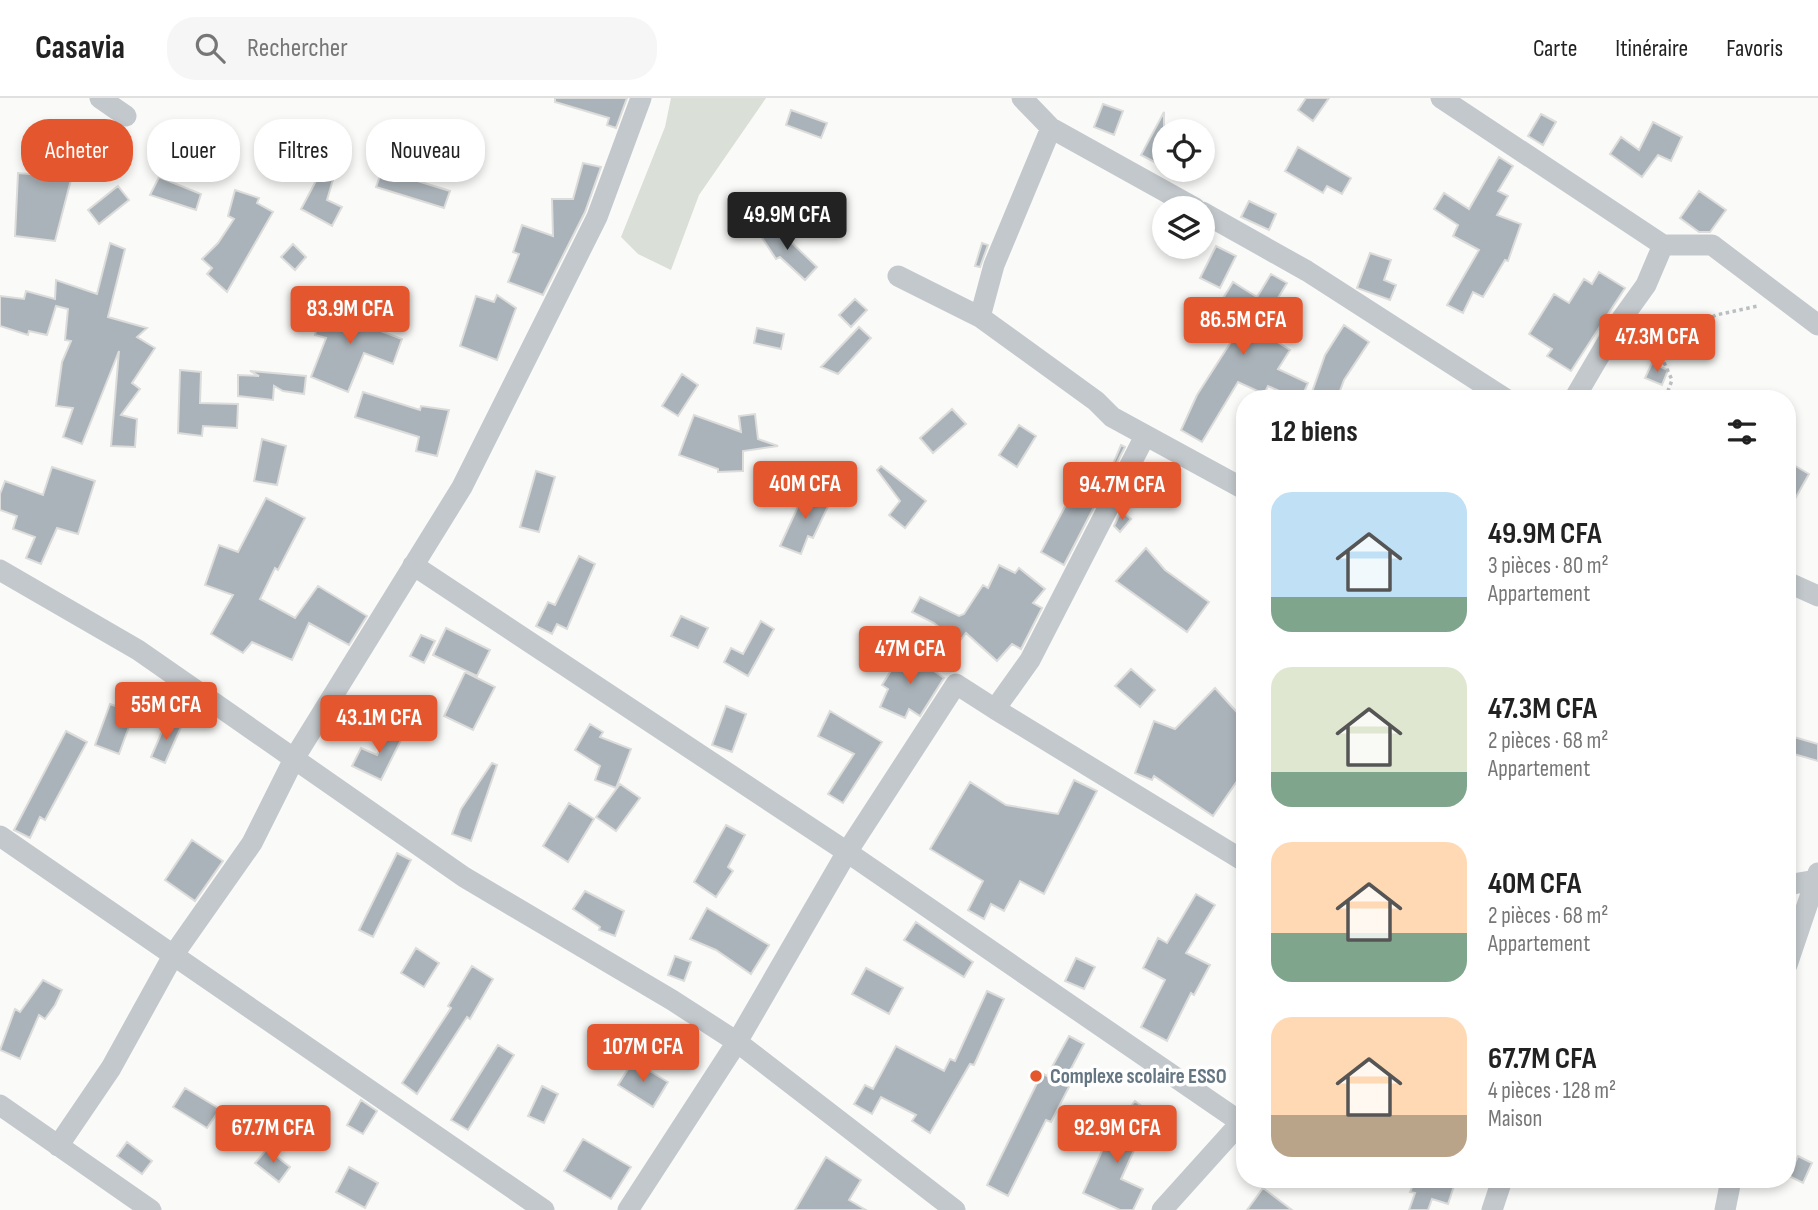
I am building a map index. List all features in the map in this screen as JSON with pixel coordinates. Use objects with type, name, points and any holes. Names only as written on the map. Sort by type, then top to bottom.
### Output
[{"type":"street","points":[[100,98],[126,116]]},
{"type":"street","points":[[58,1146],[111,1068],[174,954],[252,844],[295,757],[462,487],[597,217],[641,98]]},
{"type":"street","points":[[1022,98],[1051,128],[1173,196]]},
{"type":"street","points":[[1441,98],[1662,244],[1712,245],[1818,325]]},
{"type":"street","points":[[980,317],[994,265],[1051,128]]},
{"type":"street","points":[[1215,219],[1307,271],[1492,390]]},
{"type":"street","points":[[1579,390],[1618,324],[1646,285],[1662,244]]},
{"type":"street","points":[[898,276],[980,317],[1096,401],[1112,417],[1236,485]]},
{"type":"street","points":[[995,709],[1030,660],[1145,436]]},
{"type":"street","points":[[414,565],[847,852],[1236,1116]]},
{"type":"street","points":[[0,570],[138,650],[464,877],[672,1000],[737,1042],[955,1210]]},
{"type":"street","points":[[1796,586],[1818,596]]},
{"type":"street","points":[[628,1210],[737,1042],[847,852],[956,684],[1236,856]]},
{"type":"street","points":[[0,836],[544,1210]]},
{"type":"street","points":[[1796,883],[1817,877]]},
{"type":"street","points":[[1796,939],[1817,877]]},
{"type":"street","points":[[0,1105],[58,1146],[121,1200],[151,1210]]},
{"type":"street","points":[[1163,1210],[1236,1129]]},
{"type":"street","points":[[1492,1210],[1499,1188]]},
{"type":"street","points":[[1725,1210],[1729,1188]]},
{"type":"path","points":[[1656,345],[1716,315],[1786,300]]},
{"type":"path","points":[[1618,324],[1656,345],[1672,380],[1668,390]]},
{"type":"shaded area","points":[[671,98],[766,98],[699,195],[671,270],[638,254],[621,237],[665,127]]},
{"type":"building","points":[[555,98],[627,98],[616,128],[607,125],[609,118],[555,102]]},
{"type":"building","points":[[1306,98],[1329,98],[1313,121],[1298,110]]},
{"type":"building","points":[[1103,104],[1123,111],[1114,135],[1094,127]]},
{"type":"building","points":[[791,110],[827,123],[821,138],[786,125]]},
{"type":"building","points":[[1541,114],[1556,122],[1543,145],[1528,136]]},
{"type":"building","points":[[1653,122],[1682,137],[1671,161],[1658,155],[1642,177],[1610,154],[1621,137],[1639,150]]},
{"type":"building","points":[[1152,134],[1152,161],[1141,155]]},
{"type":"building","points":[[1298,147],[1351,178],[1342,194],[1327,186],[1323,193],[1285,171]]},
{"type":"building","points":[[1499,157],[1513,166],[1498,191],[1508,196],[1497,215],[1521,224],[1508,261],[1505,260],[1483,297],[1473,292],[1463,313],[1447,305],[1479,250],[1453,236],[1458,225],[1434,209],[1444,193],[1469,209]]},
{"type":"building","points":[[583,163],[601,167],[585,212],[543,295],[508,282],[519,254],[513,252],[522,225],[553,236],[552,199],[573,199]]},
{"type":"building","points":[[18,173],[21,173],[21,182],[70,182],[55,241],[15,236]]},
{"type":"building","points":[[156,182],[171,182],[201,194],[196,210],[150,195]]},
{"type":"building","points":[[315,182],[332,182],[327,200],[342,207],[332,226],[301,209]]},
{"type":"building","points":[[378,182],[421,182],[450,191],[444,208],[376,187]]},
{"type":"building","points":[[118,186],[129,200],[99,224],[88,210]]},
{"type":"building","points":[[235,190],[259,198],[257,203],[273,212],[227,292],[207,274],[212,268],[202,259],[218,243],[234,219],[228,216]]},
{"type":"building","points":[[1699,191],[1726,210],[1710,232],[1699,232],[1680,218]]},
{"type":"building","points":[[1249,201],[1276,214],[1269,230],[1241,217]]},
{"type":"building","points":[[770,222],[787,247],[791,242],[817,267],[805,280],[780,257],[776,259],[757,230]]},
{"type":"building","points":[[110,243],[125,249],[108,317],[147,328],[137,337],[155,348],[132,383],[140,389],[121,415],[137,419],[135,447],[111,446],[119,351],[82,444],[63,437],[73,408],[56,406],[62,362],[71,341],[65,340],[68,309],[56,306],[47,335],[29,331],[28,335],[0,326],[0,296],[24,299],[26,291],[55,299],[56,280],[97,294]]},
{"type":"building","points":[[982,243],[988,245],[980,267],[975,266]]},
{"type":"building","points":[[293,244],[306,257],[295,270],[281,257]]},
{"type":"building","points":[[1216,246],[1236,256],[1220,288],[1200,278],[1210,259],[1215,259]]},
{"type":"building","points":[[1370,253],[1391,260],[1384,280],[1396,285],[1390,300],[1357,288]]},
{"type":"building","points":[[1599,272],[1625,288],[1571,371],[1547,356],[1552,349],[1529,334],[1554,294],[1569,303],[1584,279],[1592,284]]},
{"type":"building","points":[[1271,274],[1287,283],[1259,330],[1290,350],[1278,369],[1308,383],[1305,390],[1277,390],[1268,386],[1266,390],[1255,390],[1238,382],[1202,442],[1181,430],[1197,395],[1236,334],[1211,318],[1233,282],[1257,297]]},
{"type":"building","points":[[497,295],[516,308],[497,360],[460,346],[476,296],[494,302]]},
{"type":"building","points":[[855,299],[867,310],[851,327],[839,315]]},
{"type":"building","points":[[344,303],[371,311],[367,326],[402,339],[393,364],[364,353],[348,392],[311,377],[326,338],[315,335],[320,315],[339,320]]},
{"type":"building","points":[[1344,325],[1369,342],[1340,390],[1313,390],[1325,355]]},
{"type":"building","points":[[859,327],[871,338],[838,374],[821,367]]},
{"type":"building","points":[[757,328],[784,334],[781,349],[754,343]]},
{"type":"building","points":[[1652,363],[1668,370],[1662,385],[1645,378]]},
{"type":"building","points":[[180,370],[201,372],[200,403],[238,404],[237,428],[203,426],[202,436],[178,433]]},
{"type":"building","points":[[250,371],[306,376],[304,394],[283,391],[274,386],[273,400],[238,396],[238,375],[259,376]]},
{"type":"building","points":[[682,374],[698,385],[678,416],[662,406]]},
{"type":"building","points":[[363,392],[420,410],[421,406],[449,410],[437,456],[416,451],[419,437],[355,417]]},
{"type":"building","points":[[952,409],[966,424],[933,453],[920,438]]},
{"type":"building","points":[[755,414],[758,439],[778,446],[743,451],[743,471],[718,472],[718,469],[679,455],[694,415],[741,432],[739,416]]},
{"type":"building","points":[[1019,425],[1036,436],[1017,467],[999,455]]},
{"type":"building","points":[[262,439],[286,446],[277,485],[254,481]]},
{"type":"building","points":[[1121,445],[1125,447],[1064,565],[1041,552],[1078,482],[1100,495]]},
{"type":"building","points":[[881,466],[926,501],[905,528],[889,515],[900,501],[877,470]]},
{"type":"building","points":[[1796,466],[1809,474],[1796,497]]},
{"type":"building","points":[[52,467],[95,481],[78,534],[57,528],[41,564],[26,558],[35,537],[13,529],[17,516],[0,510],[0,494],[5,481],[43,495]]},
{"type":"building","points":[[536,471],[555,477],[539,532],[520,527]]},
{"type":"building","points":[[806,489],[831,500],[813,538],[808,536],[801,554],[780,546]]},
{"type":"building","points":[[266,498],[305,518],[260,599],[295,618],[318,586],[367,616],[349,645],[309,623],[292,660],[252,642],[243,653],[211,634],[233,595],[205,585],[219,545],[238,552]]},
{"type":"building","points":[[1121,511],[1131,519],[1120,532],[1114,526]]},
{"type":"building","points":[[1146,548],[1165,570],[1209,602],[1187,632],[1116,581]]},
{"type":"building","points":[[579,556],[595,564],[567,629],[557,624],[552,634],[536,626],[548,602],[555,605]]},
{"type":"building","points":[[999,565],[1015,573],[1019,568],[1045,589],[1033,603],[1042,608],[1021,649],[1012,644],[997,661],[966,633],[958,643],[934,623],[912,612],[920,597],[959,616],[964,614],[983,585],[988,588]]},
{"type":"building","points":[[681,616],[708,628],[698,648],[671,636]]},
{"type":"building","points":[[761,621],[774,629],[748,676],[724,662],[731,648],[743,654]]},
{"type":"building","points":[[446,628],[490,650],[477,676],[433,655]]},
{"type":"building","points":[[421,635],[435,641],[424,663],[410,656]]},
{"type":"building","points":[[904,650],[944,678],[920,716],[909,709],[905,718],[880,707],[888,689],[882,685]]},
{"type":"building","points":[[1131,669],[1155,690],[1140,707],[1115,686]]},
{"type":"building","points":[[465,672],[495,687],[473,730],[444,716]]},
{"type":"building","points":[[1215,688],[1236,711],[1236,783],[1213,816],[1154,776],[1152,780],[1135,773],[1154,721],[1175,729]]},
{"type":"building","points":[[110,704],[134,713],[119,754],[95,745]]},
{"type":"building","points":[[726,706],[746,714],[732,752],[712,745]]},
{"type":"building","points":[[830,711],[882,742],[843,803],[828,794],[854,754],[818,736]]},
{"type":"building","points":[[167,720],[181,727],[165,763],[151,757]]},
{"type":"building","points":[[590,724],[603,732],[600,737],[631,749],[616,788],[595,780],[600,766],[575,750]]},
{"type":"building","points":[[392,726],[405,732],[381,780],[352,766],[361,748],[377,755]]},
{"type":"building","points":[[66,731],[87,742],[45,820],[40,817],[30,838],[14,830]]},
{"type":"building","points":[[1796,738],[1818,744],[1818,761],[1796,755]]},
{"type":"building","points":[[492,763],[497,765],[471,841],[452,834],[461,809]]},
{"type":"building","points":[[1074,780],[1097,791],[1044,894],[1020,881],[1004,911],[991,904],[984,919],[968,910],[983,881],[930,849],[970,782],[1006,805],[1058,814]]},
{"type":"building","points":[[620,784],[640,798],[616,831],[596,817]]},
{"type":"building","points":[[569,803],[594,819],[568,862],[543,846]]},
{"type":"building","points":[[726,825],[745,835],[728,867],[733,871],[716,897],[694,882]]},
{"type":"building","points":[[192,840],[223,861],[195,901],[165,880]]},
{"type":"building","points":[[397,853],[411,860],[373,937],[359,930]]},
{"type":"building","points":[[585,891],[624,911],[615,936],[599,930],[600,927],[573,909]]},
{"type":"building","points":[[1196,894],[1215,905],[1186,953],[1210,965],[1194,995],[1191,993],[1167,1041],[1141,1027],[1165,980],[1143,968],[1158,938],[1167,943]]},
{"type":"building","points":[[707,908],[769,945],[751,974],[716,950],[690,939]]},
{"type":"building","points":[[916,922],[973,962],[964,977],[904,940]]},
{"type":"building","points":[[416,948],[439,963],[424,987],[401,973]]},
{"type":"building","points":[[675,956],[691,962],[684,981],[668,975]]},
{"type":"building","points":[[1076,958],[1095,967],[1084,989],[1065,981]]},
{"type":"building","points":[[472,966],[493,979],[470,1019],[467,1017],[417,1094],[402,1083],[451,1008],[448,1006]]},
{"type":"building","points":[[866,968],[903,988],[889,1014],[852,994]]},
{"type":"building","points":[[43,980],[62,990],[45,1019],[39,1015],[20,1059],[0,1050],[15,1009],[20,1012]]},
{"type":"building","points":[[987,991],[1004,999],[974,1065],[970,1064],[930,1133],[912,1121],[916,1115],[881,1097],[872,1114],[854,1104],[865,1085],[873,1089],[896,1046],[944,1071],[950,1059],[955,1061]]},
{"type":"building","points":[[1069,1036],[1084,1044],[1063,1084],[1069,1087],[1051,1122],[1046,1120],[1008,1196],[987,1185],[1042,1073],[1047,1076]]},
{"type":"building","points":[[498,1045],[514,1055],[468,1130],[451,1120]]},
{"type":"building","points":[[633,1061],[668,1082],[653,1107],[618,1085]]},
{"type":"building","points":[[542,1086],[558,1094],[544,1123],[528,1116]]},
{"type":"building","points":[[185,1088],[220,1109],[207,1128],[173,1107]]},
{"type":"building","points":[[361,1100],[377,1111],[363,1134],[347,1125]]},
{"type":"building","points":[[1135,1101],[1148,1111],[1125,1141],[1136,1146],[1121,1179],[1143,1189],[1133,1210],[1120,1210],[1083,1193],[1110,1133]]},
{"type":"building","points":[[583,1139],[631,1167],[611,1199],[564,1171]]},
{"type":"building","points":[[127,1142],[152,1161],[142,1174],[117,1156]]},
{"type":"building","points":[[267,1149],[290,1167],[279,1182],[255,1163]]},
{"type":"building","points":[[1798,1156],[1812,1163],[1803,1183],[1796,1180]]},
{"type":"building","points":[[826,1157],[861,1180],[849,1200],[866,1210],[795,1210]]},
{"type":"building","points":[[349,1167],[378,1183],[365,1208],[336,1192]]},
{"type":"building","points":[[1263,1188],[1292,1210],[1247,1210]]},
{"type":"building","points":[[1412,1188],[1453,1188],[1448,1204],[1432,1199],[1428,1210],[1409,1210],[1415,1193],[1410,1192]]},
{"type":"place","name":"Complexe scolaire ESSO","points":[[1036,1076]]}]
